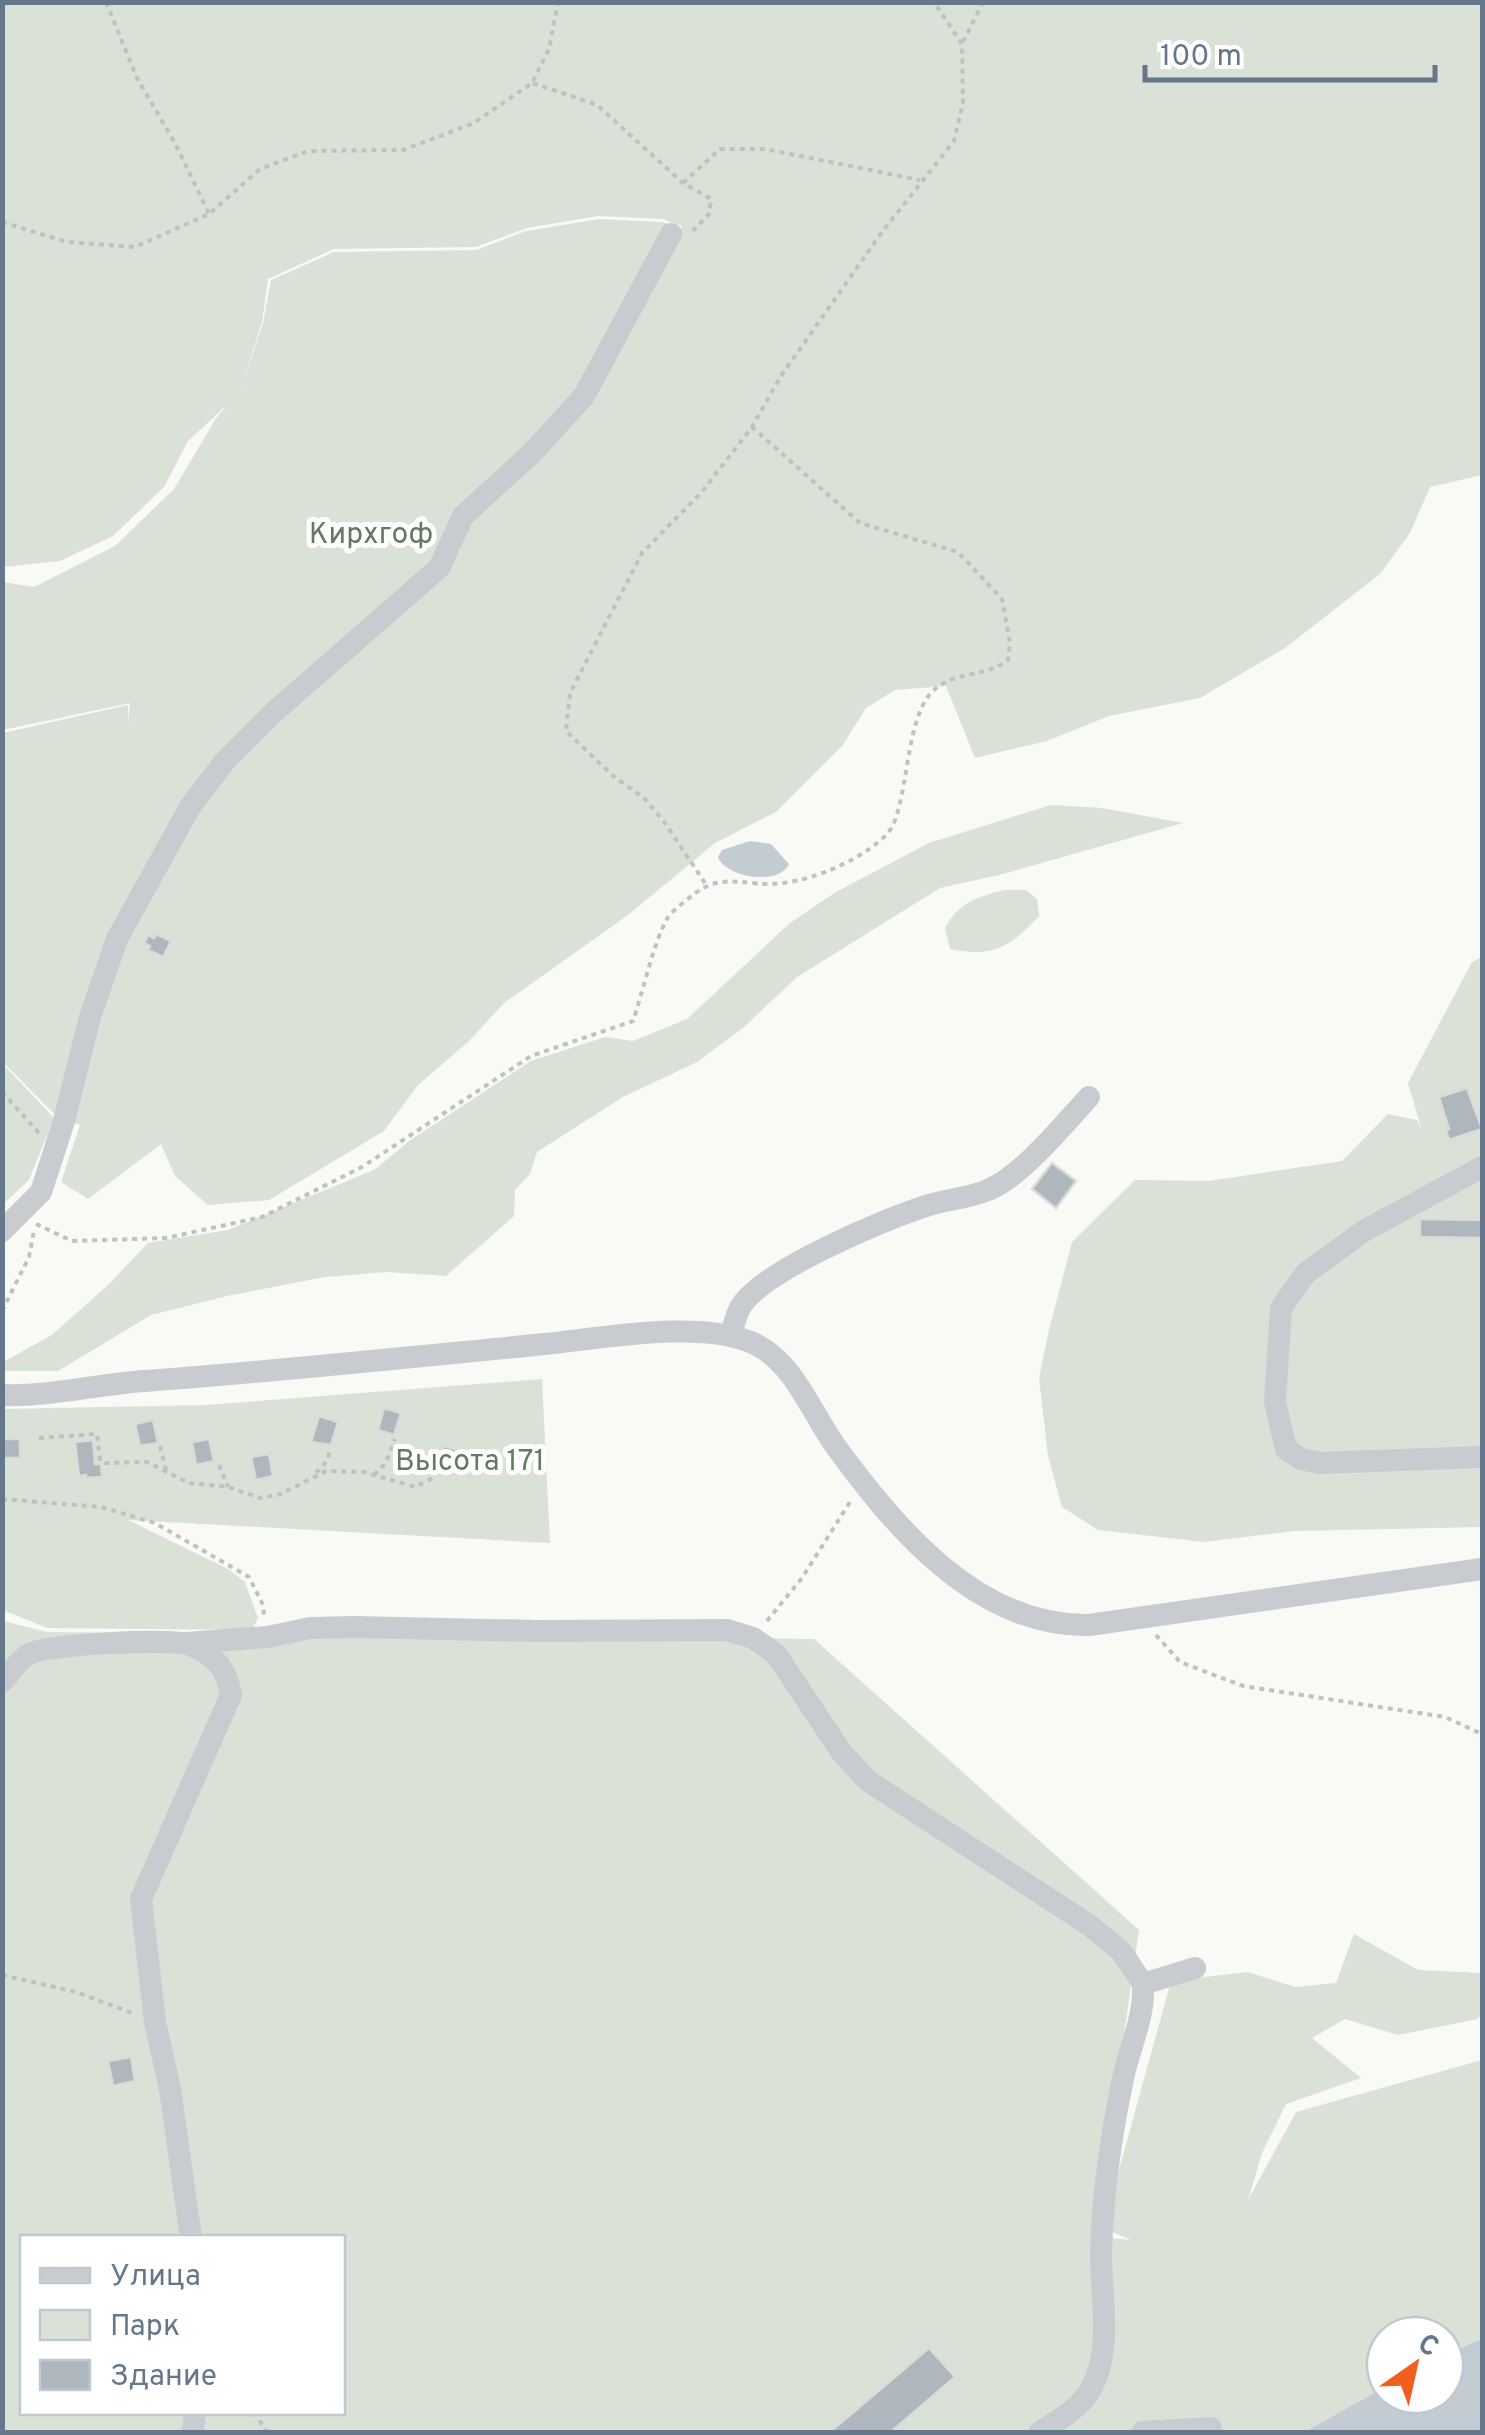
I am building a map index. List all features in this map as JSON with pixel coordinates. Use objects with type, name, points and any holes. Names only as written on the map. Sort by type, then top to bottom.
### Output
[{"type":"street","points":[[11,1223],[41,1192],[90,1017],[117,939],[190,808],[225,761],[274,712],[438,568],[463,516],[531,454],[584,396],[671,234]]},
{"type":"street","points":[[730,1334],[742,1305],[805,1259],[873,1225],[931,1204],[990,1190],[1030,1160],[1089,1097]]},
{"type":"street","points":[[1482,1167],[1364,1231],[1306,1273],[1281,1308],[1275,1402],[1286,1449],[1301,1459],[1319,1463],[1482,1457]]},
{"type":"street","points":[[2,1396],[613,1337],[730,1334],[758,1346],[778,1361],[863,1480],[915,1542],[939,1564],[996,1602],[1029,1616],[1070,1626],[1482,1569]]},
{"type":"street","points":[[7,1666],[30,1653],[104,1643],[187,1643],[355,1626],[537,1631],[727,1630],[753,1638],[776,1654],[842,1754],[868,1781],[1089,1924],[1121,1951],[1143,1984],[1144,1998],[1124,2074],[1101,2248],[1102,2358],[1092,2388],[1072,2412],[1040,2432]]},
{"type":"street","points":[[187,1643],[216,1660],[228,1675],[232,1695],[141,1899],[155,2022],[170,2089],[190,2235]]},
{"type":"street","points":[[1143,1984],[1196,1968]]},
{"type":"street","points":[[1142,2432],[1212,2428]]},
{"type":"path","points":[[106,2],[137,78],[176,143],[208,214]]},
{"type":"path","points":[[2,222],[67,242],[135,247],[208,214],[260,169],[308,151],[403,150],[474,123],[532,82],[549,49],[558,2]]},
{"type":"path","points":[[934,2],[962,44]]},
{"type":"path","points":[[706,884],[644,798],[613,776],[566,731],[570,693],[642,553],[701,493],[752,428],[781,376],[920,180],[954,141],[963,102],[962,44],[984,2]]},
{"type":"path","points":[[532,82],[597,105],[683,183],[711,199],[710,214],[699,227],[680,238],[671,234]]},
{"type":"path","points":[[683,183],[720,148],[765,149],[920,180]]},
{"type":"path","points":[[11,1223],[72,1242],[166,1238],[262,1217],[362,1167],[531,1056],[633,1021],[667,919],[706,884],[723,880],[782,883],[806,877],[838,865],[887,835],[896,824],[905,764],[929,694],[947,680],[996,670],[1008,660],[1010,643],[1002,599],[958,552],[860,523],[752,428]]},
{"type":"path","points":[[2,1092],[54,1151]]},
{"type":"path","points":[[2,1310],[29,1257],[41,1192]]},
{"type":"path","points":[[39,1438],[98,1434],[100,1460],[106,1463],[147,1462],[189,1483],[228,1487],[260,1498],[272,1498],[316,1474],[345,1469],[415,1487],[435,1477]]},
{"type":"path","points":[[374,1475],[385,1464],[395,1438]]},
{"type":"path","points":[[160,1446],[166,1470]]},
{"type":"path","points":[[316,1474],[331,1448]]},
{"type":"path","points":[[219,1465],[228,1487]]},
{"type":"path","points":[[753,1638],[802,1578],[863,1480]]},
{"type":"path","points":[[2,1498],[100,1506],[155,1523],[249,1577],[263,1605],[268,1637]]},
{"type":"path","points":[[1140,1616],[1180,1662],[1244,1686],[1446,1717],[1482,1734]]},
{"type":"path","points":[[2,1976],[76,1992],[155,2022]]},
{"type":"green space","name":"Кирхгоф","points":[[3,3],[1482,3],[1482,475],[1430,487],[1410,533],[1380,574],[1285,648],[1200,698],[1109,716],[1047,741],[975,758],[946,686],[895,690],[866,708],[842,746],[776,812],[715,843],[628,915],[504,1003],[468,1042],[417,1086],[384,1131],[269,1200],[208,1205],[175,1176],[161,1144],[88,1199],[61,1182],[80,1125],[56,1116],[3,1062],[3,733],[128,705],[128,722],[130,703],[3,730],[3,582],[34,587],[115,546],[174,489],[227,405],[188,441],[164,487],[113,536],[60,561],[3,567]],"holes":[[[598,216],[663,219],[682,226],[627,336],[679,227],[662,222],[599,219],[526,231],[476,250],[334,252],[271,280],[263,323],[241,388],[262,322],[268,279],[334,249],[476,247],[527,228]]]},
{"type":"green space","points":[[1051,805],[1102,808],[1183,823],[940,888],[797,977],[744,1027],[697,1062],[623,1097],[537,1152],[530,1174],[515,1190],[514,1216],[446,1276],[386,1272],[325,1277],[227,1296],[151,1315],[58,1371],[3,1371],[3,1362],[52,1335],[148,1243],[228,1230],[374,1170],[409,1141],[531,1061],[605,1037],[633,1041],[687,1019],[790,923],[836,892],[929,843]]},
{"type":"green space","points":[[1004,890],[1026,890],[1037,899],[1039,916],[1000,948],[978,952],[950,949],[945,928],[956,912],[977,899]]},
{"type":"green space","points":[[1482,957],[1482,1527],[1295,1531],[1204,1542],[1098,1530],[1062,1507],[1048,1456],[1039,1378],[1072,1242],[1135,1180],[1209,1181],[1342,1161],[1388,1114],[1417,1120],[1422,1131],[1408,1083],[1472,962]]},
{"type":"green space","points":[[3,1064],[54,1118],[29,1180],[3,1204]]},
{"type":"green space","name":"Высота 171","points":[[542,1379],[550,1543],[128,1520],[228,1569],[245,1582],[258,1618],[252,1630],[47,1628],[3,1610],[2,1409],[206,1405]]},
{"type":"green space","points":[[3,1621],[47,1632],[814,1639],[1139,1930],[1095,2237],[1131,2240],[1103,2228],[1171,1981],[1248,1972],[1295,1987],[1336,1983],[1354,1934],[1418,1970],[1482,1973],[1482,2012],[1478,2019],[1398,2035],[1345,2019],[1312,2038],[1361,2078],[1286,2104],[1262,2153],[1248,2200],[1296,2112],[1482,2060],[1482,2432],[3,2432]]},
{"type":"shaded area","points":[[750,841],[771,844],[789,864],[775,875],[753,877],[731,870],[718,857],[722,850]]},
{"type":"shaded area","points":[[1482,2339],[1482,2432],[1305,2432],[1365,2398],[1365,2415],[1465,2415],[1465,2346]]},
{"type":"building","points":[[156,934],[171,941],[163,957],[148,950],[150,946],[144,943],[148,935],[154,938]]},
{"type":"building","points":[[1467,1088],[1482,1129],[1449,1140],[1439,1097]]},
{"type":"building","points":[[1052,1163],[1076,1181],[1056,1208],[1032,1189]]},
{"type":"building","points":[[1420,1219],[1482,1220],[1482,1238],[1420,1237]]},
{"type":"building","points":[[384,1408],[401,1413],[394,1435],[378,1430]]},
{"type":"building","points":[[319,1416],[338,1422],[331,1445],[311,1442]]},
{"type":"building","points":[[153,1420],[158,1443],[140,1446],[135,1424]]},
{"type":"building","points":[[2,1439],[20,1439],[20,1458],[2,1458]]},
{"type":"building","points":[[209,1439],[214,1461],[196,1465],[192,1442]]},
{"type":"building","points":[[93,1440],[95,1464],[101,1464],[102,1477],[86,1478],[79,1476],[75,1442]]},
{"type":"building","points":[[444,1446],[461,1451],[454,1473],[437,1468]]},
{"type":"building","points":[[269,1454],[273,1476],[256,1480],[251,1457]]},
{"type":"building","points":[[131,2057],[135,2081],[113,2086],[108,2061]]},
{"type":"building","points":[[929,2348],[955,2377],[891,2432],[830,2432]]}]
